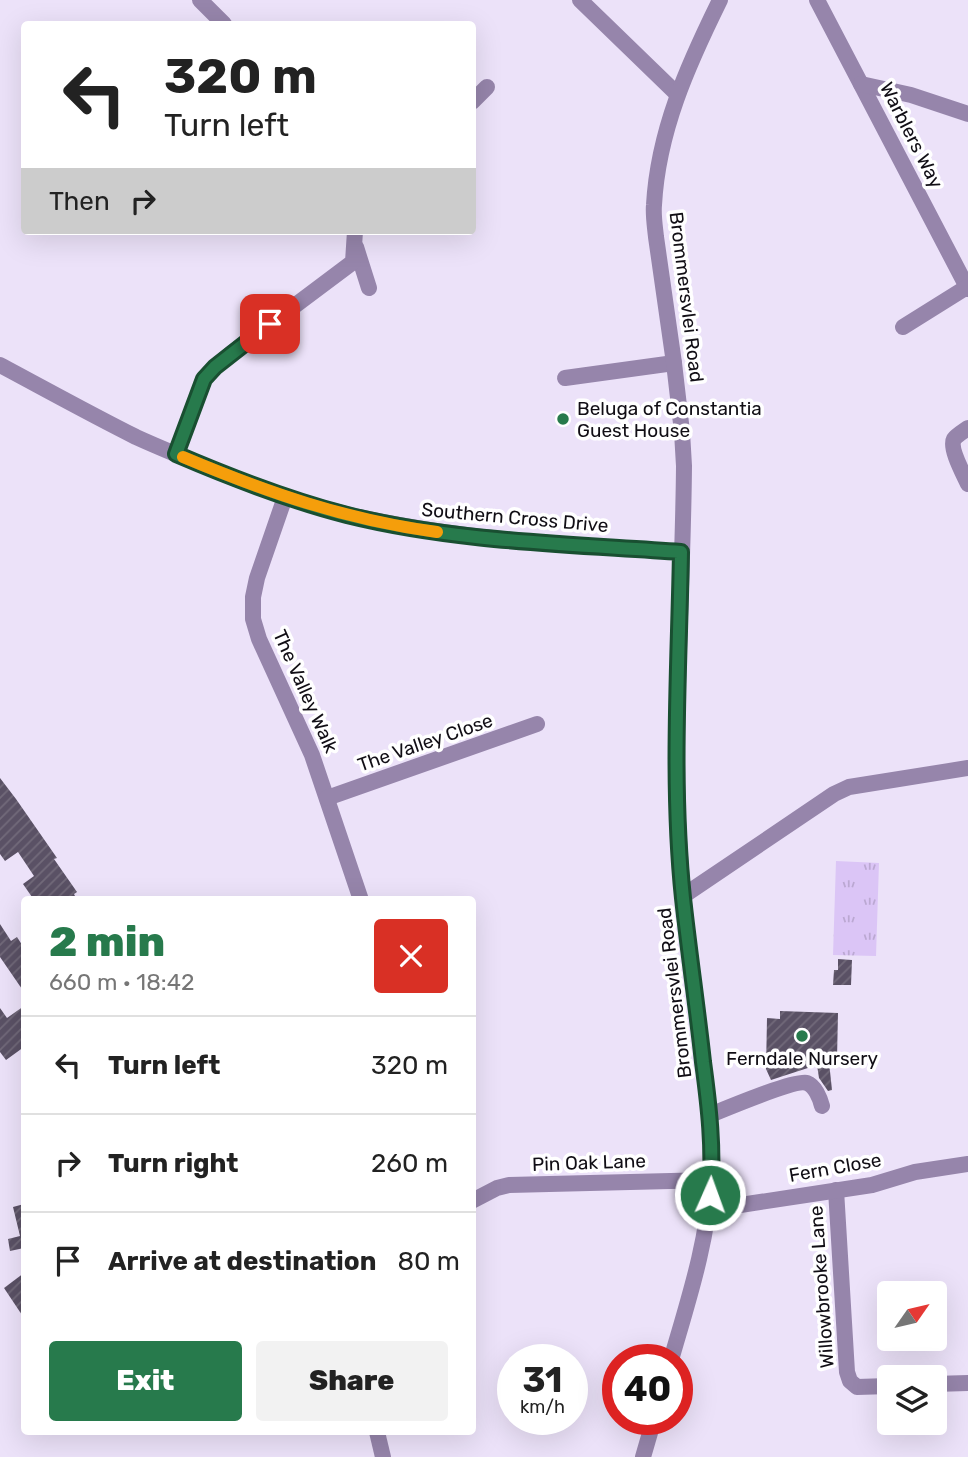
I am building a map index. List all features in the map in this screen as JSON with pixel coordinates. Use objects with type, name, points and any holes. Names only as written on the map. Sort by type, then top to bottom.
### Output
[{"type":"street","points":[[200,0],[221,21]]},
{"type":"street","points":[[580,0],[677,94]]},
{"type":"street","name":"Brommersvlei Road","points":[[676,1344],[702,1250],[711,1180],[710,1115],[683,896],[678,820],[677,741],[684,466],[682,432],[654,208],[663,142],[677,94],[694,51],[720,0]]},
{"type":"street","name":"Warblers Way","points":[[817,0],[967,288]]},
{"type":"street","points":[[861,84],[911,95],[968,114]]},
{"type":"street","points":[[476,98],[487,87]]},
{"type":"street","points":[[354,235],[369,288]]},
{"type":"street","points":[[176,454],[204,379],[229,355],[352,262],[354,235]]},
{"type":"street","points":[[903,327],[967,288]]},
{"type":"street","points":[[565,378],[674,363]]},
{"type":"street","name":"Southern Cross Drive","points":[[0,365],[137,437],[176,454],[285,497],[347,515],[419,530],[500,540],[681,552]]},
{"type":"street","points":[[968,428],[954,439],[953,444],[968,484]]},
{"type":"street","name":"The Valley Walk","points":[[285,497],[257,578],[253,597],[253,619],[259,639],[312,755],[360,896]]},
{"type":"street","name":"The Valley Close","points":[[327,798],[537,724]]},
{"type":"street","points":[[683,896],[834,794],[849,787],[968,768]]},
{"type":"street","points":[[710,1115],[803,1082],[817,1092],[822,1105]]},
{"type":"street","name":"Fern Close","points":[[708,1210],[872,1185],[915,1172],[968,1164]]},
{"type":"street","name":"Pin Oak Lane","points":[[476,1199],[509,1185],[711,1180]]},
{"type":"street","name":"Willowbrooke Lane","points":[[836,1190],[846,1372],[857,1387],[877,1386]]},
{"type":"street","points":[[947,1384],[968,1383]]},
{"type":"street","points":[[378,1435],[383,1457]]},
{"type":"street","points":[[643,1457],[649,1435]]},
{"type":"green space","points":[[836,861],[879,863],[876,956],[833,955]]},
{"type":"building","points":[[0,778],[57,858],[54,859],[77,892],[75,896],[31,896],[23,884],[34,876],[18,852],[5,861],[0,854]]},
{"type":"building","points":[[0,924],[11,941],[17,937],[21,943],[21,988],[0,957]]},
{"type":"building","points":[[838,959],[852,960],[851,985],[833,985]]},
{"type":"building","points":[[0,1008],[7,1018],[21,1008],[21,1049],[6,1060],[0,1052]]},
{"type":"building","name":"Ferndale Nursery","points":[[780,1011],[838,1013],[837,1059],[829,1062],[832,1090],[828,1091],[819,1078],[817,1065],[771,1080],[766,1069],[767,1018],[780,1019]]},
{"type":"building","points":[[21,1205],[21,1249],[10,1251],[8,1239],[20,1236],[13,1207]]},
{"type":"building","points":[[21,1275],[21,1314],[4,1288]]},
{"type":"slow traffic","points":[[183,457],[285,497],[347,515],[437,532]]},
{"type":"place","name":"Beluga of Constantia Guest House","points":[[563,419]]},
{"type":"place","name":"Ferndale Nursery","points":[[802,1036]]},
{"type":"route","points":[[270,324],[215,367],[204,379],[176,454],[285,497],[347,515],[419,530],[500,540],[681,552],[678,820],[683,896],[710,1115],[710,1195]]}]
